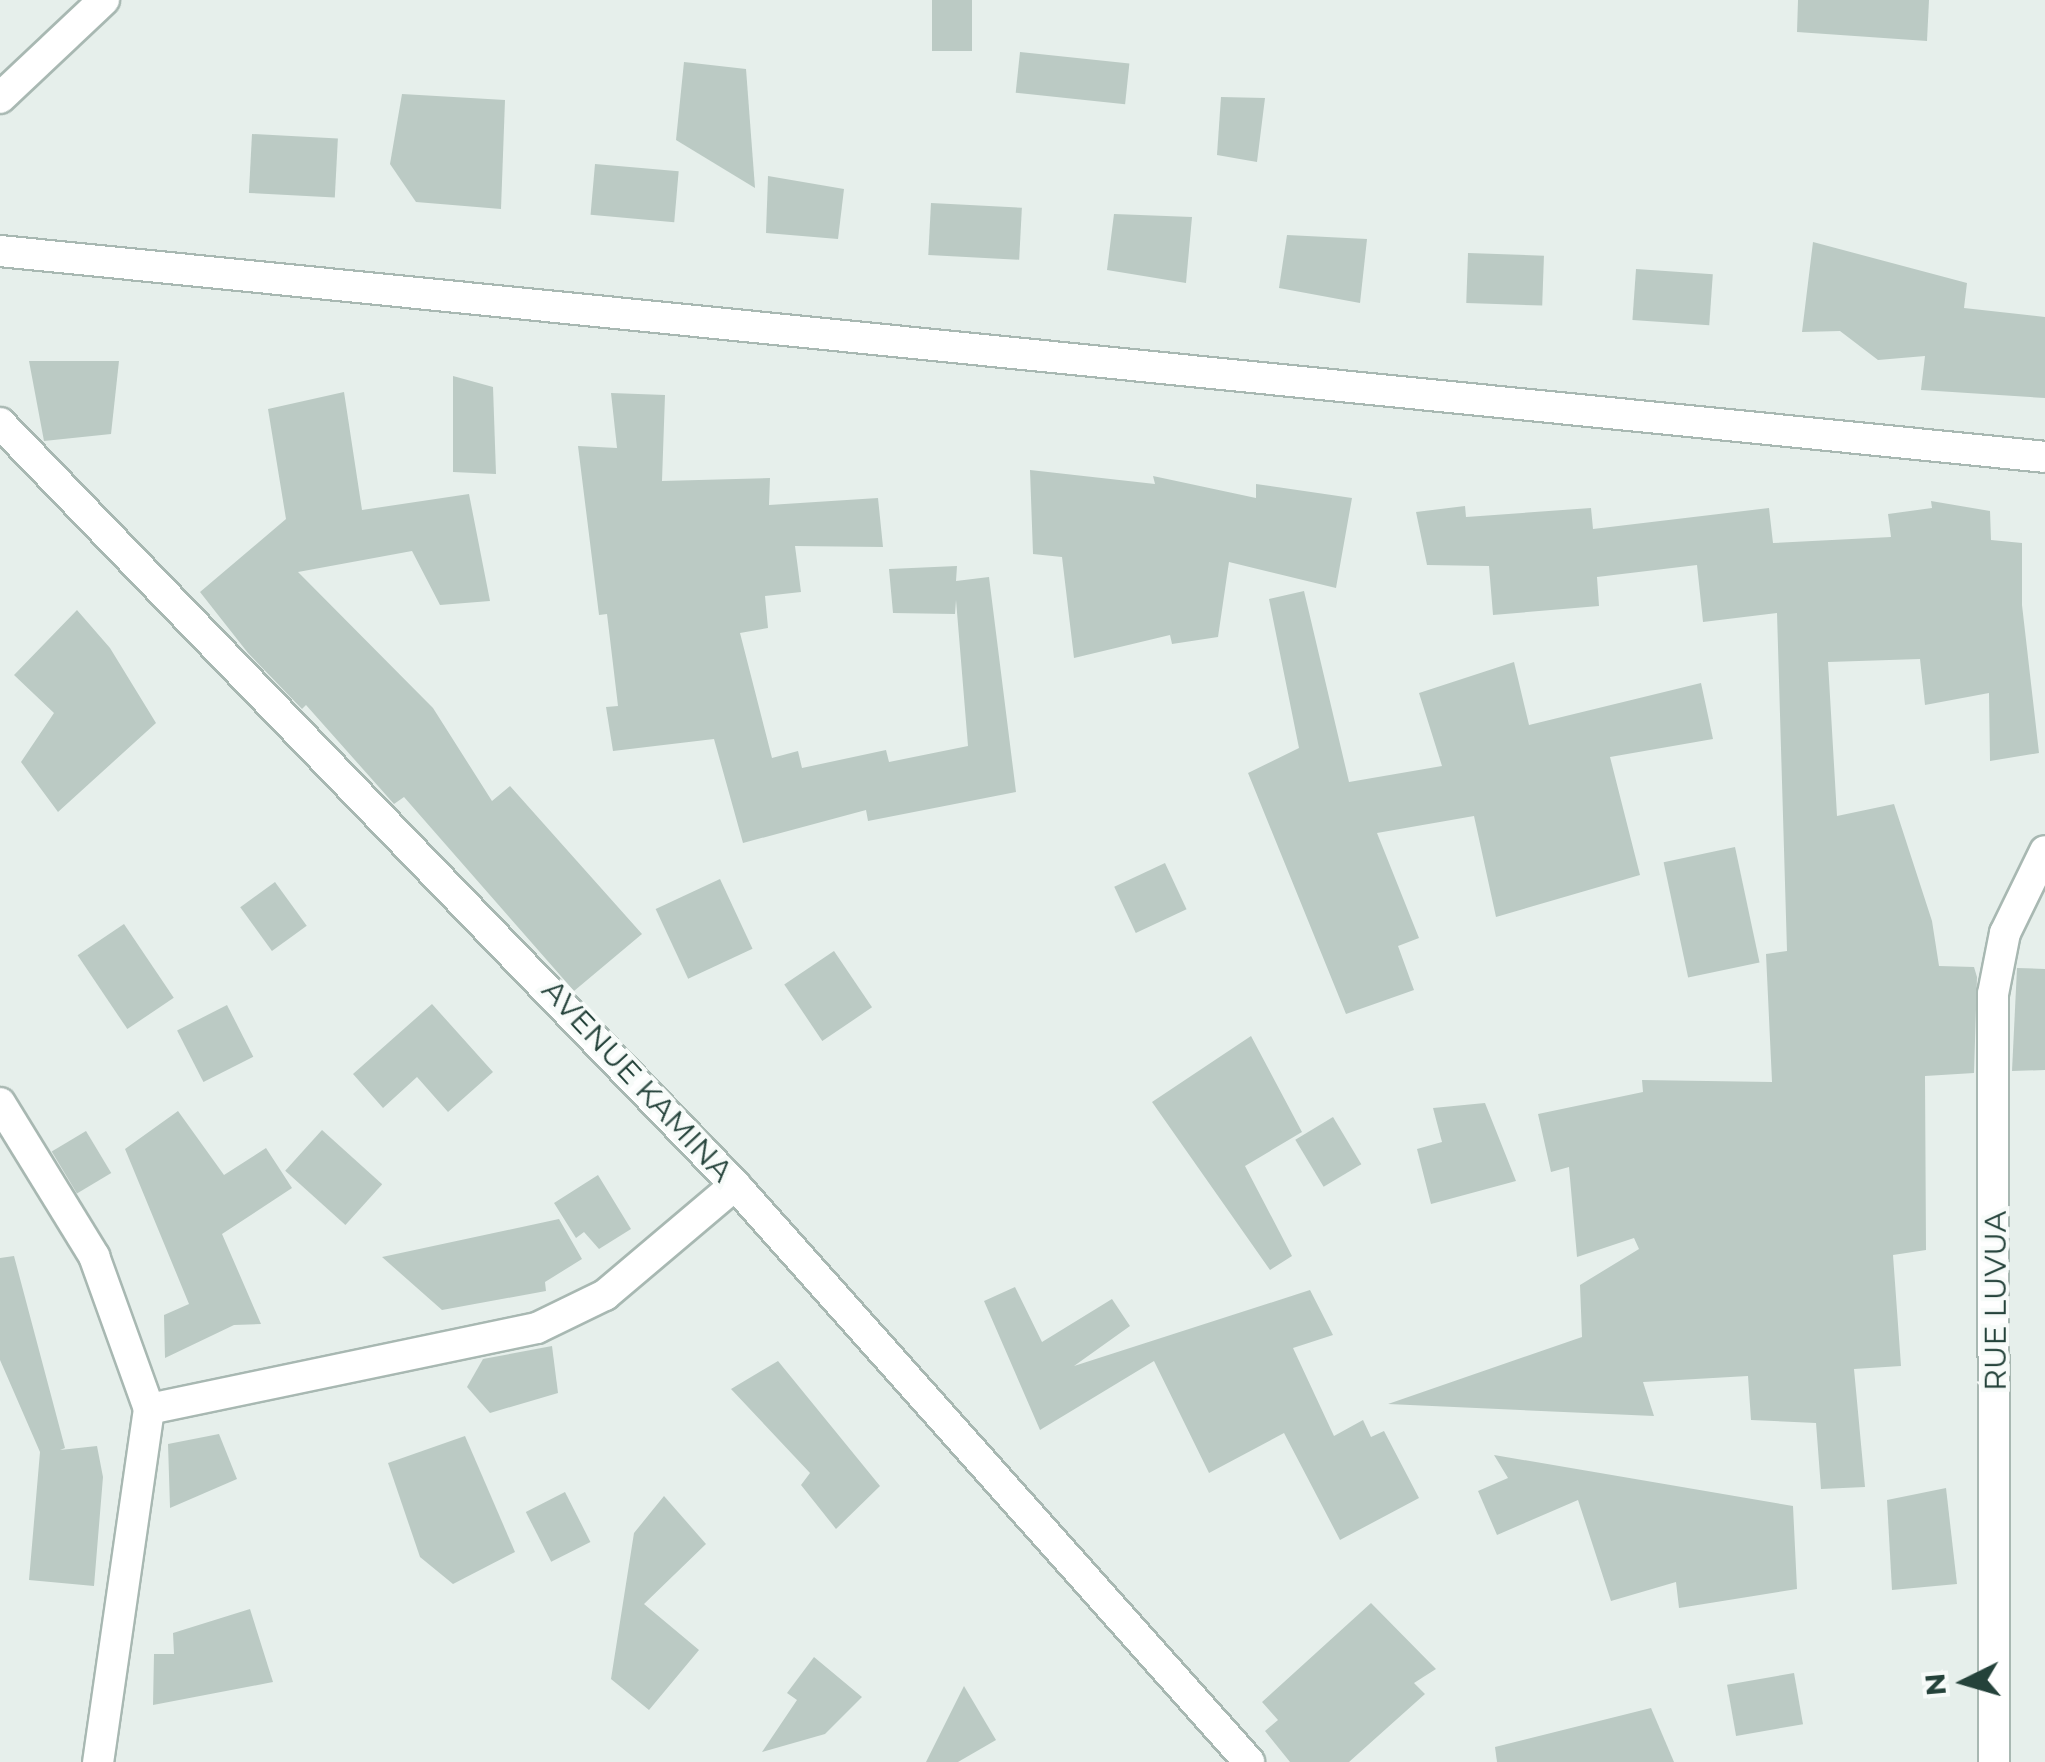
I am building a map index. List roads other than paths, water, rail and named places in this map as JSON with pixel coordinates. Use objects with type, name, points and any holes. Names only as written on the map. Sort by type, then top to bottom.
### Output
[{"type":"street","points":[[0,98],[104,0]]},
{"type":"street","points":[[0,251],[2045,458]]},
{"type":"street","name":"AVENUE KAMINA","points":[[0,423],[735,1185],[1250,1762]]},
{"type":"street","name":"RUE LUVUA","points":[[1994,1762],[1993,994],[2005,933],[2045,851]]},
{"type":"street","points":[[0,1102],[94,1256],[149,1408],[98,1762]]},
{"type":"street","points":[[149,1408],[536,1328],[604,1295],[735,1185]]}]
